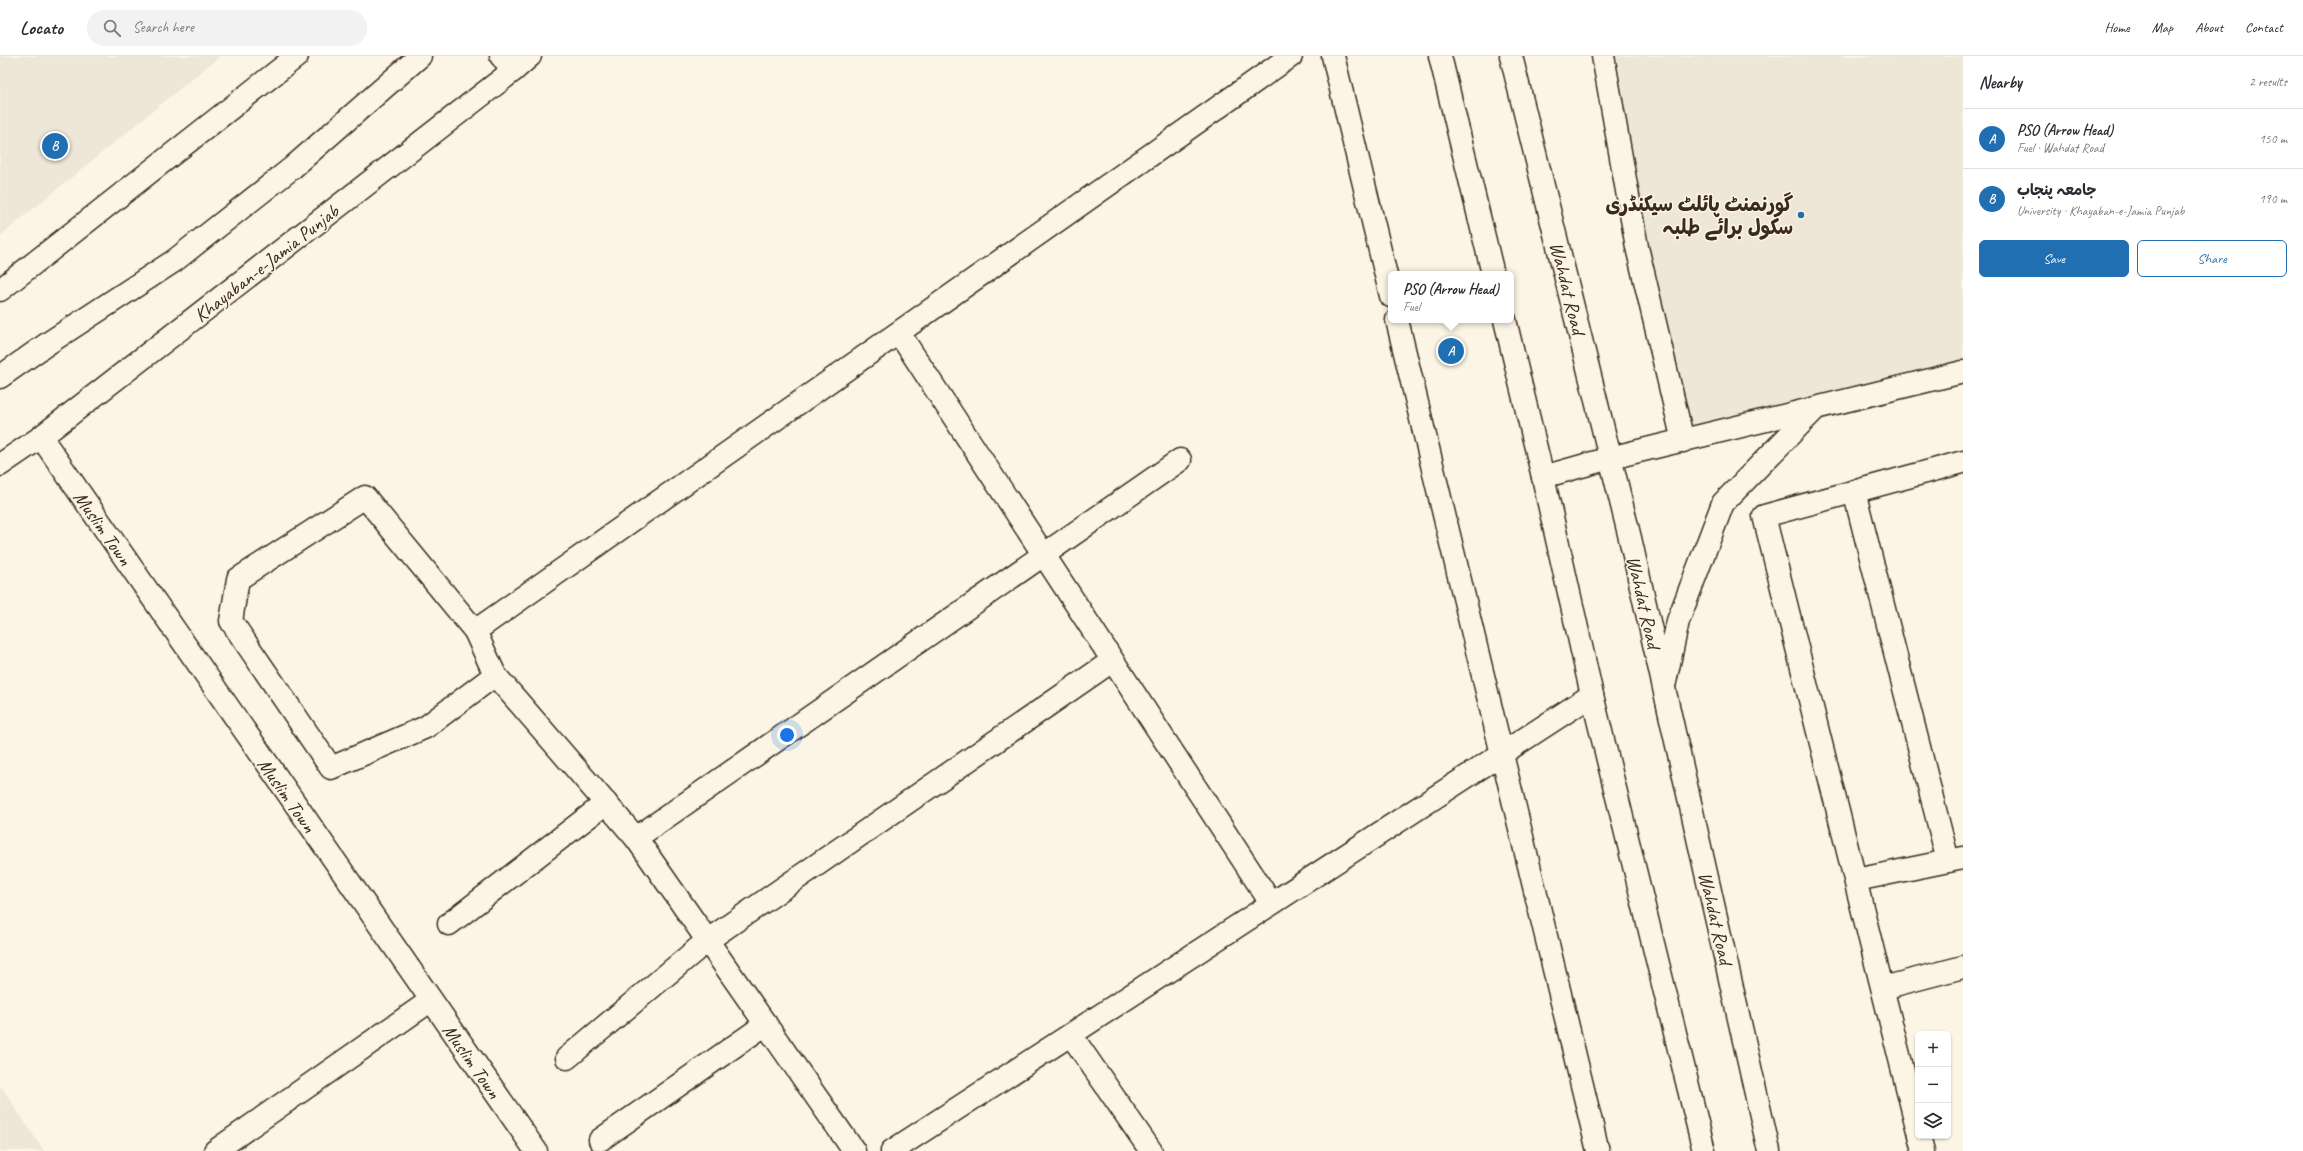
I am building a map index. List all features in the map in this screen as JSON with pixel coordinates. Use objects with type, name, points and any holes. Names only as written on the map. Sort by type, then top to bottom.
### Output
[{"type":"street","points":[[0,290],[297,56]]},
{"type":"street","points":[[0,377],[47,344],[174,261],[292,168],[420,56]]},
{"type":"street","points":[[476,631],[1291,56]]},
{"type":"street","points":[[1333,56],[1388,284]]},
{"type":"street","points":[[1440,56],[1492,271]]},
{"type":"street","name":"Wahdat Road","points":[[1510,56],[1610,458],[1769,1151]]},
{"type":"street","points":[[1603,56],[1637,247],[1683,441]]},
{"type":"street","name":"Khayaban-e-Jamia Punjab","points":[[0,465],[41,437],[515,61]]},
{"type":"street","points":[[1398,323],[1598,1151]]},
{"type":"street","points":[[1506,323],[1543,477],[1592,695],[1704,1151]]},
{"type":"street","points":[[899,333],[1271,903]]},
{"type":"street","points":[[1543,477],[1610,458],[1814,410],[1963,372]]},
{"type":"street","points":[[1664,688],[1678,621],[1723,503],[1814,410]]},
{"type":"street","name":"Muslim Town","points":[[41,437],[430,1001],[536,1151]]},
{"type":"street","points":[[636,838],[1180,460]]},
{"type":"street","points":[[1915,1119],[1764,516],[1963,462]]},
{"type":"street","points":[[1854,491],[1956,860],[1856,880]]},
{"type":"street","points":[[495,675],[426,727],[331,768],[231,621],[238,579],[366,497],[476,631],[495,675],[636,838],[854,1151]]},
{"type":"street","points":[[567,1058],[708,940],[1112,661]]},
{"type":"street","points":[[892,1151],[1502,752],[1592,695]]},
{"type":"street","points":[[449,924],[606,803]]},
{"type":"street","points":[[1883,988],[1963,967]]},
{"type":"street","points":[[215,1151],[430,1001]]},
{"type":"street","points":[[600,1140],[766,1024]]},
{"type":"street","points":[[1071,1035],[1151,1151]]},
{"type":"street","points":[[1920,1139],[1923,1151]]},
{"type":"shaded area","points":[[0,56],[220,56],[0,236]]},
{"type":"shaded area","name":"گورنمنٹ پائلٹ سیکنڈری سکول برائے طلبہ","points":[[1608,56],[1963,56],[1963,374],[1683,441]]},
{"type":"shaded area","points":[[0,1085],[44,1151],[0,1151]]},
{"type":"place","name":"جامعہ پنجاب","points":[[55,146]]},
{"type":"place","name":"گورنمنٹ پائلٹ سیکنڈری سکول برائے طلبہ","points":[[1801,215]]},
{"type":"place","name":"PSO (Arrow Head)","points":[[1451,351]]}]
